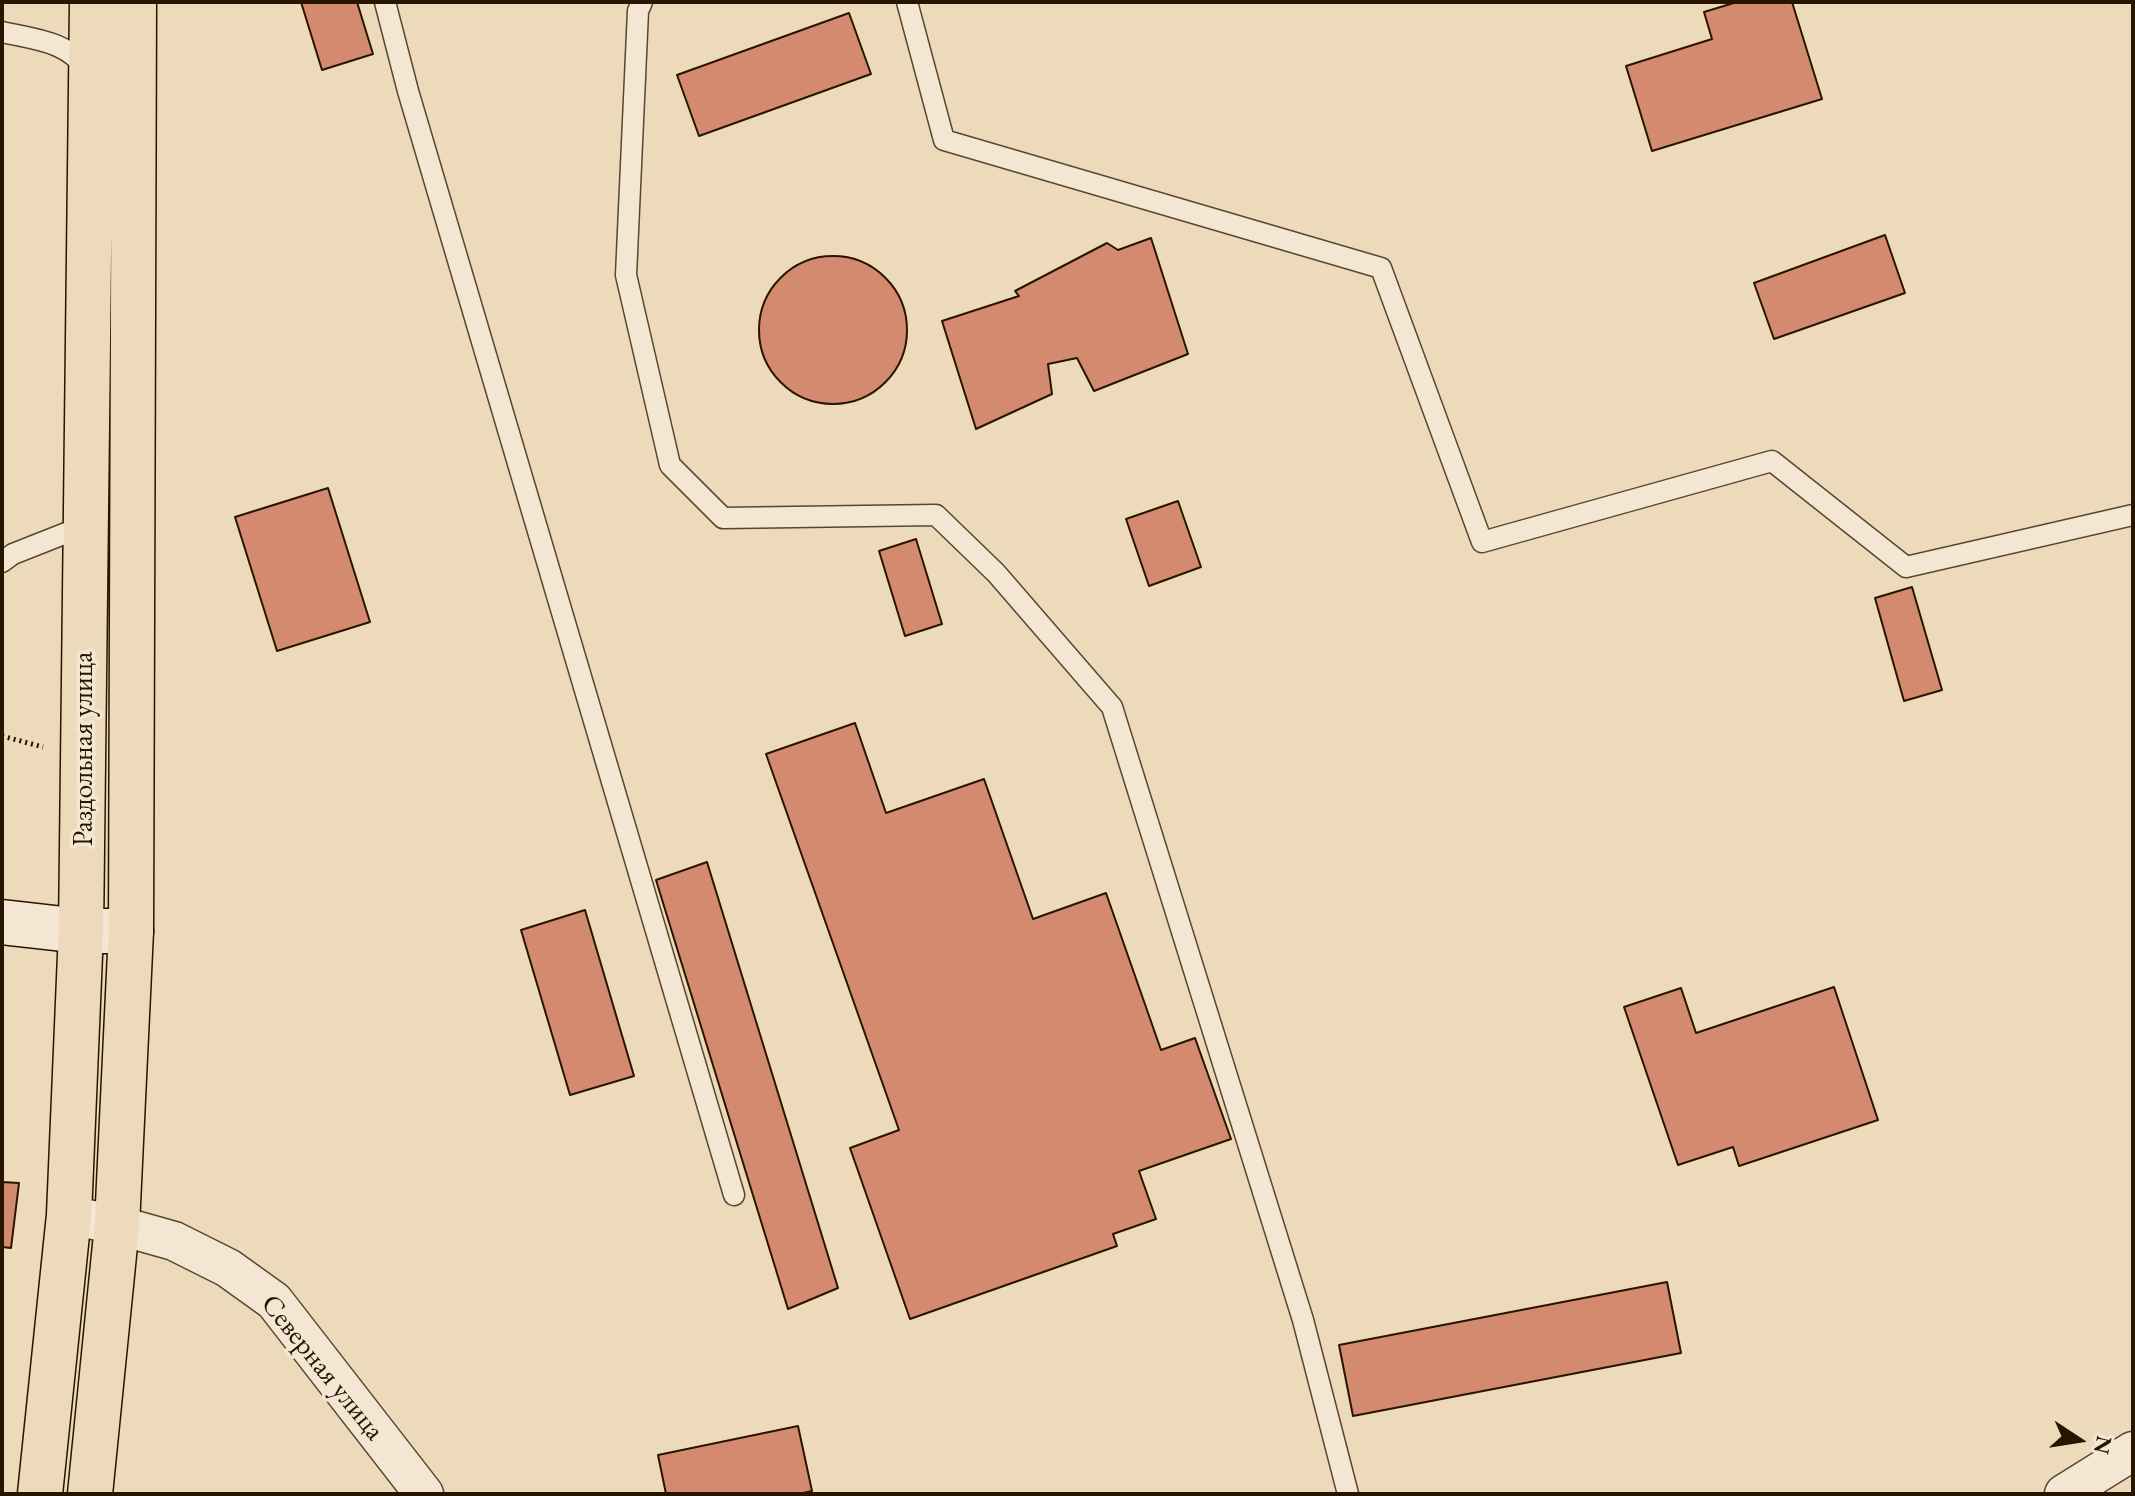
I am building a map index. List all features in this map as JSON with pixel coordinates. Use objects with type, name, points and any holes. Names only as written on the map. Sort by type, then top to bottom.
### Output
[{"type":"main road","name":"Раздольная улица","points":[[40,1494],[69,1215],[81,931],[92,2]]},
{"type":"main road","name":"Раздольная улица","points":[[90,1494],[117,1225],[131,931],[134,2]]},
{"type":"street","points":[[2,922],[81,931],[131,931]]},
{"type":"street","name":"Северная улица","points":[[69,1215],[117,1225],[187,1248],[228,1268],[274,1301],[424,1494]]},
{"type":"street","points":[[2064,1494],[2133,1451]]},
{"type":"lane","points":[[385,2],[408,91],[734,1195]]},
{"type":"lane","points":[[642,2],[638,11],[626,275],[670,465],[723,518],[936,515],[996,573],[1112,707],[1303,1320],[1348,1494]]},
{"type":"lane","points":[[907,2],[944,140],[1381,268],[1482,542],[1772,461],[1906,567],[2133,515]]},
{"type":"lane","points":[[2,32],[60,46],[71,52],[93,82]]},
{"type":"lane","points":[[2,562],[13,554],[84,526]]},
{"type":"path","points":[[2,736],[55,751]]},
{"type":"building","points":[[301,2],[357,2],[373,54],[322,70]]},
{"type":"building","points":[[1737,2],[1792,2],[1822,99],[1652,151],[1626,66],[1712,39],[1704,12]]},
{"type":"building","points":[[849,13],[871,74],[699,136],[677,75]]},
{"type":"building","points":[[1885,235],[1905,293],[1774,339],[1754,283]]},
{"type":"building","points":[[1151,238],[1188,354],[1094,391],[1077,358],[1048,364],[1052,394],[976,429],[942,321],[1019,296],[1015,291],[1107,243],[1118,250]]},
{"type":"building","points":[[833,256],[861,261],[885,278],[902,302],[907,330],[902,358],[885,382],[861,399],[833,404],[805,399],[781,382],[764,358],[759,330],[764,302],[781,278],[805,261]]},
{"type":"building","points":[[328,488],[370,622],[277,651],[235,517]]},
{"type":"building","points":[[1178,501],[1201,567],[1149,586],[1126,519]]},
{"type":"building","points":[[916,539],[942,624],[905,636],[879,551]]},
{"type":"building","points":[[1912,587],[1942,690],[1904,701],[1875,598]]},
{"type":"building","points":[[855,723],[886,813],[984,779],[1033,919],[1106,893],[1161,1050],[1195,1038],[1231,1139],[1139,1171],[1156,1219],[1113,1234],[1117,1246],[910,1319],[850,1148],[899,1130],[766,754]]},
{"type":"building","points":[[707,862],[838,1288],[788,1309],[656,880]]},
{"type":"building","points":[[585,910],[634,1076],[570,1095],[521,930]]},
{"type":"building","points":[[1834,987],[1878,1120],[1739,1166],[1733,1147],[1678,1165],[1624,1007],[1681,988],[1696,1033]]},
{"type":"building","points":[[2,1182],[19,1183],[11,1248],[2,1247]]},
{"type":"building","points":[[1667,1282],[1681,1353],[1353,1416],[1339,1345]]},
{"type":"building","points":[[798,1426],[812,1491],[799,1494],[666,1494],[658,1455]]}]
